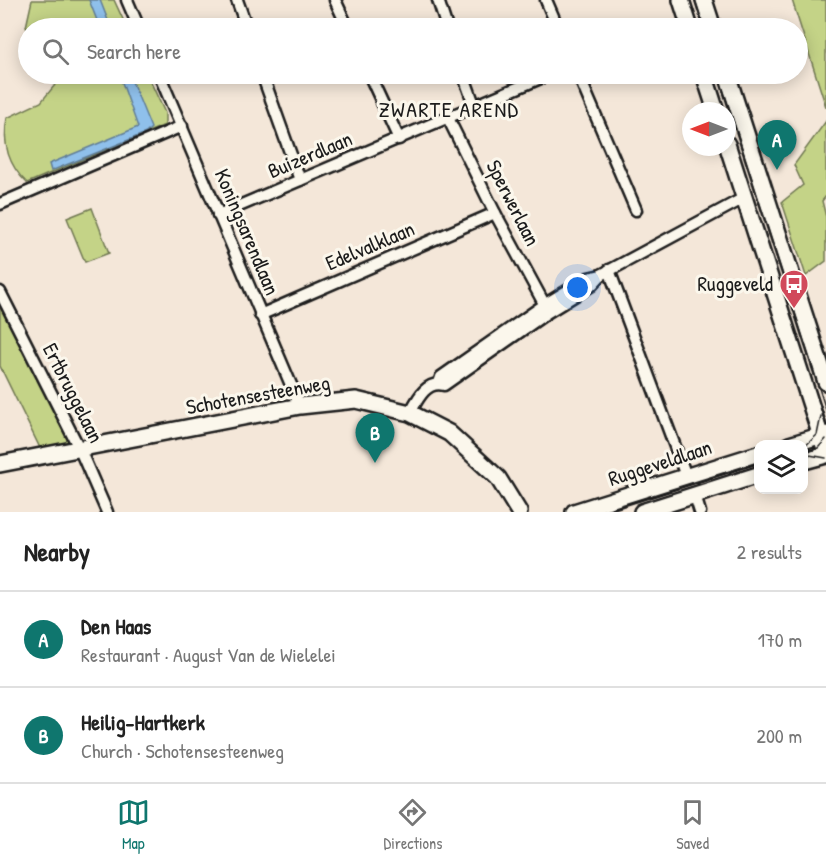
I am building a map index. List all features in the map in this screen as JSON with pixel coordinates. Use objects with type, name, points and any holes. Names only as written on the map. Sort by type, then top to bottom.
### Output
[{"type":"street","points":[[127,0],[135,18]]},
{"type":"street","points":[[237,0],[243,18]]},
{"type":"street","points":[[335,0],[343,18]]},
{"type":"street","points":[[438,0],[444,18]]},
{"type":"street","points":[[546,0],[554,18]]},
{"type":"street","points":[[681,0],[687,18]]},
{"type":"street","points":[[704,0],[710,18]]},
{"type":"street","name":"Koningsarendlaan","points":[[163,84],[300,406]]},
{"type":"street","points":[[266,84],[300,180]]},
{"type":"street","points":[[374,84],[399,139]]},
{"type":"street","points":[[467,84],[475,107]]},
{"type":"street","name":"Buizerdlaan","points":[[218,215],[527,84]]},
{"type":"street","points":[[582,84],[636,210]]},
{"type":"street","points":[[707,84],[713,102]]},
{"type":"street","points":[[730,84],[826,382]]},
{"type":"street","name":"Sperwerlaan","points":[[448,118],[546,308]]},
{"type":"street","points":[[0,204],[182,126]]},
{"type":"street","points":[[731,156],[824,435],[826,453],[808,460]]},
{"type":"street","points":[[410,413],[416,398],[439,383],[441,377],[588,278],[605,272],[744,198]]},
{"type":"street","name":"Edelvalklaan","points":[[260,315],[495,213]]},
{"type":"street","points":[[605,272],[686,476]]},
{"type":"street","name":"Ertbruggelaan","points":[[0,292],[80,450],[106,512]]},
{"type":"street","name":"Schotensesteenweg","points":[[0,464],[300,406],[356,400],[410,413],[430,422],[464,444],[498,478],[519,512]]},
{"type":"street","points":[[805,440],[824,435]]},
{"type":"street","name":"Ruggeveldlaan","points":[[574,512],[754,456]]},
{"type":"street","name":"Ruggeveldlaan","points":[[642,512],[754,477]]},
{"type":"street","points":[[694,496],[700,512]]},
{"type":"green space","points":[[32,0],[114,0],[122,18],[28,18]]},
{"type":"green space","points":[[792,0],[826,0],[826,107],[808,50],[808,18],[798,18]]},
{"type":"green space","points":[[56,84],[152,84],[165,113],[165,125],[27,183],[15,169],[8,154],[5,137],[7,118],[41,102]]},
{"type":"green space","points":[[826,121],[826,196],[822,201],[826,217],[826,261],[806,276],[782,202],[803,185],[794,165]]},
{"type":"green space","points":[[92,208],[109,253],[85,262],[67,218]]},
{"type":"green space","points":[[0,303],[71,441],[41,450],[0,366]]},
{"type":"water","points":[[89,0],[100,0],[107,18],[96,18]]},
{"type":"water","points":[[123,84],[133,84],[151,128],[146,133],[51,171],[49,164],[138,127]]},
{"type":"tram line","points":[[695,0],[701,18]]},
{"type":"tram line","points":[[721,84],[826,410]]},
{"type":"tram line","points":[[819,403],[826,426]]},
{"type":"tram line","points":[[808,443],[817,435],[821,416]]},
{"type":"tram line","points":[[808,452],[818,448],[826,439]]},
{"type":"tram line","points":[[808,455],[826,458]]},
{"type":"tram line","points":[[599,512],[754,463]]},
{"type":"place","name":"Den Haas","points":[[777,170]]},
{"type":"place","name":"Ruggeveld","points":[[794,310]]},
{"type":"place","name":"Heilig-Hartkerk","points":[[375,463]]},
{"type":"district","name":"ZWARTE AREND","points":[[449,109]]}]
